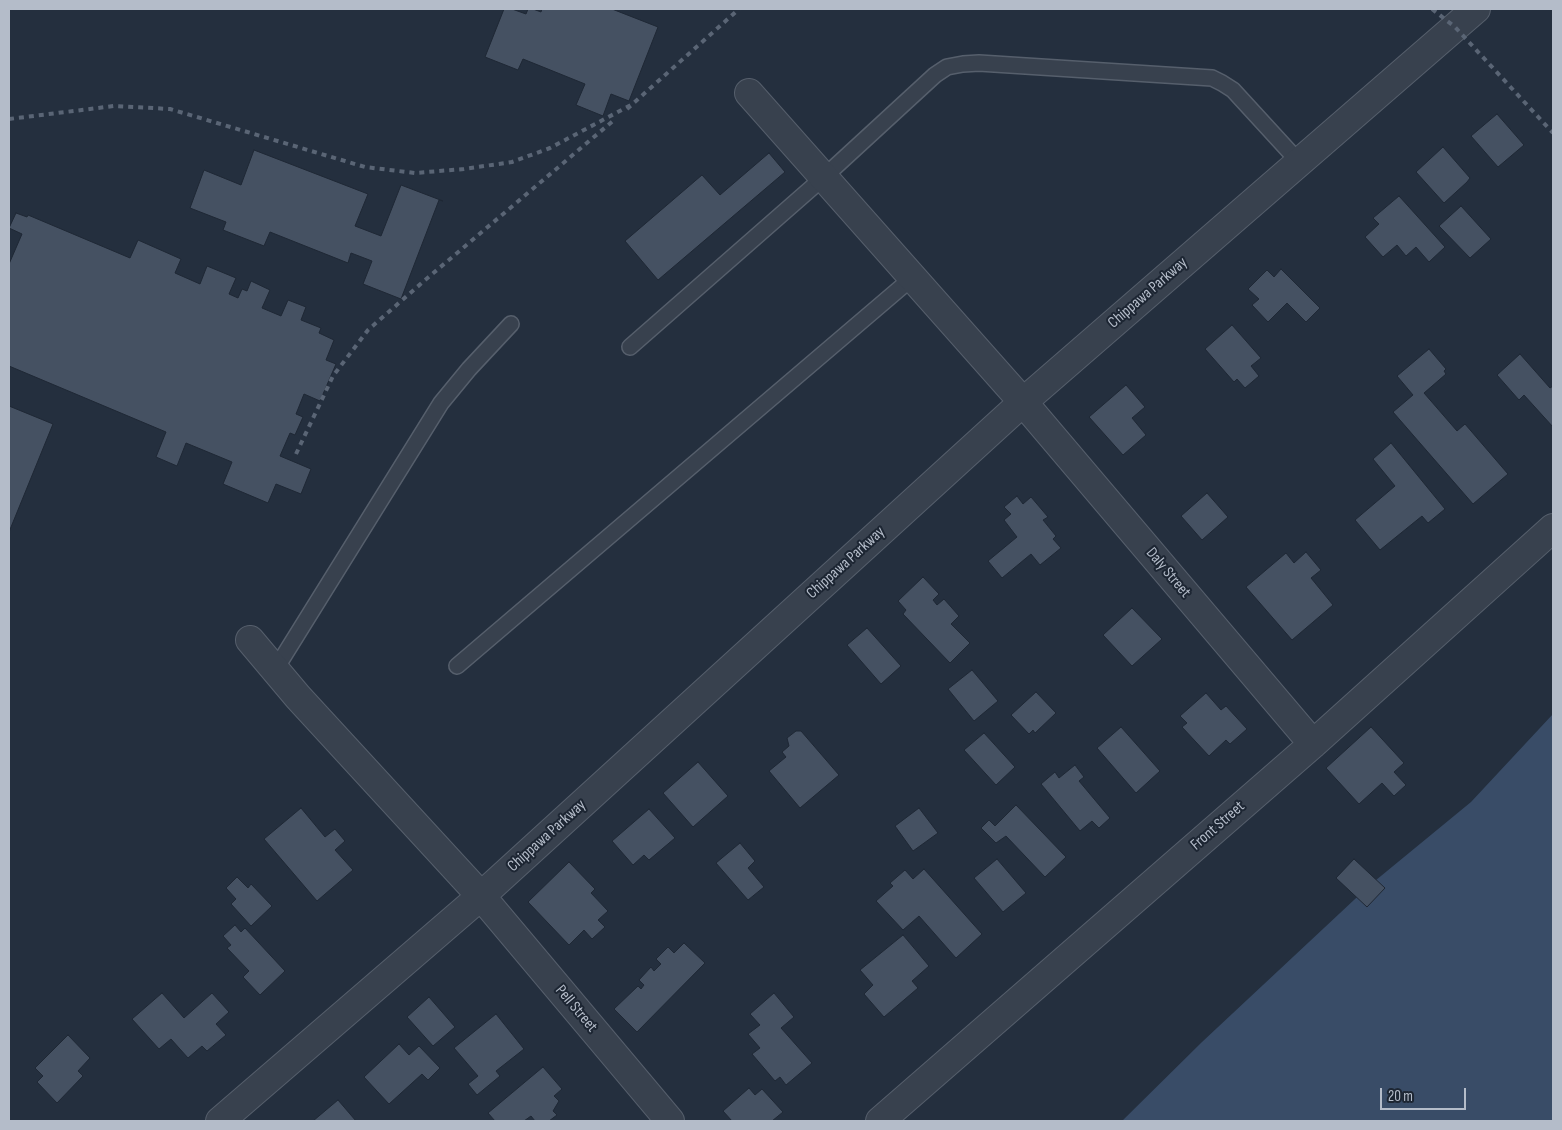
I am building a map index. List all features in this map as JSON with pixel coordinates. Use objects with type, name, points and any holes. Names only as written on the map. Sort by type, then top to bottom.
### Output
[{"type":"street","name":"Chippawa Parkway","points":[[220,1121],[481,896],[1023,402],[1476,9]]},
{"type":"street","name":"Daly Street","points":[[749,93],[1023,402],[1313,744]]},
{"type":"street","name":"Front Street","points":[[880,1121],[1313,744],[1553,528]]},
{"type":"street","name":"Pell Street","points":[[250,640],[298,697],[481,896],[670,1121]]},
{"type":"lane","points":[[630,347],[824,177],[935,75],[947,67],[979,63],[1212,78],[1233,90],[1299,162]]},
{"type":"lane","points":[[456,666],[912,278]]},
{"type":"lane","points":[[275,670],[441,403],[469,369],[511,324]]},
{"type":"water","points":[[1553,714],[1553,1121],[1122,1121],[1202,1042],[1370,885],[1471,802]]},
{"type":"building","points":[[504,9],[512,9],[526,14],[528,9],[541,12],[542,9],[612,9],[658,27],[629,101],[611,94],[603,116],[576,105],[585,84],[523,59],[518,70],[485,57]]},
{"type":"building","points":[[1497,114],[1524,145],[1498,167],[1471,136]]},
{"type":"building","points":[[1443,147],[1470,178],[1444,203],[1416,172]]},
{"type":"building","points":[[254,150],[368,194],[355,226],[381,236],[401,185],[443,201],[439,200],[401,299],[363,284],[372,261],[351,253],[348,263],[270,232],[264,246],[223,230],[226,222],[190,208],[204,170],[241,185]]},
{"type":"building","points":[[769,153],[785,172],[658,280],[625,241],[702,175],[720,195]]},
{"type":"building","points":[[1399,196],[1445,247],[1429,262],[1416,247],[1406,256],[1397,245],[1383,257],[1365,237],[1379,224],[1373,218]]},
{"type":"building","points":[[1461,206],[1491,239],[1470,258],[1439,226]]},
{"type":"building","points":[[16,213],[27,217],[28,215],[130,258],[138,240],[181,259],[175,273],[200,284],[207,266],[236,278],[229,294],[238,298],[242,289],[247,291],[251,281],[270,290],[262,308],[281,316],[288,300],[306,307],[301,320],[321,328],[319,333],[334,340],[326,360],[336,364],[320,401],[304,394],[296,414],[303,417],[295,435],[290,433],[280,456],[311,469],[301,494],[276,484],[268,503],[223,484],[232,462],[186,443],[177,466],[156,457],[166,432],[9,366],[9,264],[22,234],[9,228]]},
{"type":"building","points":[[1281,269],[1320,308],[1306,322],[1287,303],[1268,322],[1252,305],[1259,299],[1248,289],[1267,270],[1274,277]]},
{"type":"building","points":[[1232,325],[1261,358],[1251,366],[1259,376],[1245,388],[1237,379],[1234,382],[1205,349]]},
{"type":"building","points":[[1429,349],[1446,369],[1444,371],[1446,374],[1424,393],[1457,431],[1465,424],[1508,474],[1473,504],[1393,412],[1413,395],[1397,376]]},
{"type":"building","points":[[1520,354],[1550,388],[1553,386],[1553,427],[1524,395],[1519,400],[1497,375]]},
{"type":"building","points":[[1126,385],[1145,407],[1132,418],[1146,435],[1123,455],[1089,417]]},
{"type":"building","points":[[9,406],[53,424],[9,532]]},
{"type":"building","points":[[1391,443],[1445,509],[1428,523],[1422,516],[1380,550],[1355,520],[1395,486],[1373,459]]},
{"type":"building","points":[[1207,493],[1228,517],[1202,540],[1181,516]]},
{"type":"building","points":[[1017,496],[1023,504],[1031,497],[1048,517],[1043,520],[1056,536],[1053,539],[1061,548],[1040,565],[1031,554],[1002,578],[988,561],[1017,537],[1004,520],[1011,514],[1004,507]]},
{"type":"building","points":[[1306,552],[1321,570],[1311,578],[1333,605],[1292,640],[1246,587],[1286,553],[1294,563]]},
{"type":"building","points":[[923,577],[939,594],[933,600],[937,605],[944,599],[959,616],[951,624],[970,643],[950,663],[903,614],[906,610],[898,601]]},
{"type":"building","points":[[1132,608],[1162,639],[1132,666],[1103,635]]},
{"type":"building","points":[[867,628],[901,666],[881,684],[847,645]]},
{"type":"building","points":[[972,670],[998,701],[974,721],[948,689]]},
{"type":"building","points":[[1036,692],[1056,713],[1035,733],[1033,730],[1029,734],[1011,715]]},
{"type":"building","points":[[1206,693],[1221,710],[1226,706],[1247,729],[1230,744],[1226,740],[1209,756],[1182,727],[1187,723],[1180,716]]},
{"type":"building","points":[[1121,727],[1160,771],[1136,793],[1097,748]]},
{"type":"building","points":[[1371,727],[1404,763],[1394,772],[1406,785],[1394,796],[1382,783],[1359,804],[1326,768]]},
{"type":"building","points":[[796,731],[801,731],[839,775],[800,808],[769,771],[786,757],[782,752],[789,746],[787,738]]},
{"type":"building","points":[[984,733],[1015,767],[996,785],[964,750]]},
{"type":"building","points":[[698,762],[728,796],[693,827],[663,793]]},
{"type":"building","points":[[1075,765],[1084,777],[1079,781],[1110,818],[1099,828],[1092,821],[1080,831],[1041,784],[1055,772],[1059,778]]},
{"type":"building","points":[[1016,805],[1066,857],[1045,877],[1006,836],[996,843],[981,828],[989,820],[995,826]]},
{"type":"building","points":[[301,808],[325,837],[335,829],[345,841],[335,850],[353,870],[317,901],[264,839]]},
{"type":"building","points":[[919,808],[938,833],[913,851],[895,826]]},
{"type":"building","points":[[649,809],[675,838],[649,860],[644,855],[633,865],[612,841]]},
{"type":"building","points":[[740,843],[755,861],[748,868],[764,887],[748,900],[716,863]]},
{"type":"building","points":[[997,859],[1026,893],[1003,912],[974,878]]},
{"type":"building","points":[[1354,859],[1385,888],[1367,907],[1336,878]]},
{"type":"building","points":[[569,862],[595,889],[591,893],[608,911],[598,920],[605,927],[592,939],[584,930],[569,945],[528,902]]},
{"type":"building","points":[[924,869],[982,934],[956,958],[919,916],[903,930],[876,901],[893,886],[890,883],[905,870],[913,879]]},
{"type":"building","points":[[237,877],[248,888],[251,884],[272,906],[251,926],[231,904],[236,899],[226,888]]},
{"type":"building","points":[[235,925],[241,932],[245,928],[285,971],[260,995],[243,977],[249,971],[227,948],[231,945],[223,936]]},
{"type":"building","points":[[903,935],[929,966],[912,981],[918,988],[884,1017],[864,994],[873,985],[860,970]]},
{"type":"building","points":[[684,943],[705,963],[637,1032],[614,1009],[638,986],[641,989],[644,985],[639,980],[651,967],[654,971],[661,964],[656,959],[668,947],[674,953]]},
{"type":"building","points":[[162,993],[184,1018],[212,993],[229,1012],[216,1024],[226,1035],[207,1051],[202,1046],[188,1058],[171,1039],[159,1049],[132,1019]]},
{"type":"building","points":[[774,993],[794,1017],[781,1028],[812,1063],[786,1085],[780,1077],[775,1081],[752,1054],[760,1048],[748,1034],[760,1025],[750,1014]]},
{"type":"building","points":[[429,997],[455,1027],[433,1046],[407,1017]]},
{"type":"building","points":[[496,1014],[524,1049],[496,1071],[500,1076],[477,1095],[468,1084],[478,1076],[454,1048]]},
{"type":"building","points":[[68,1035],[90,1058],[78,1071],[83,1076],[57,1103],[37,1082],[43,1076],[35,1068]]},
{"type":"building","points":[[399,1044],[409,1055],[419,1046],[440,1068],[428,1080],[422,1074],[389,1104],[364,1077]]},
{"type":"building","points":[[543,1067],[562,1089],[554,1096],[559,1101],[553,1111],[557,1115],[549,1121],[535,1121],[531,1116],[524,1121],[495,1121],[488,1113]]},
{"type":"building","points":[[749,1088],[755,1095],[762,1089],[783,1112],[772,1121],[732,1121],[723,1111]]},
{"type":"building","points":[[338,1100],[356,1121],[313,1121]]},
{"type":"railway","points":[[627,109],[739,9]]},
{"type":"railway","points":[[1432,9],[1455,27],[1553,133]]},
{"type":"railway","points":[[9,119],[114,106],[170,109],[365,167],[415,173],[464,169],[512,162],[550,148],[631,105]]},
{"type":"railway","points":[[296,454],[333,376],[368,330],[614,120]]}]
